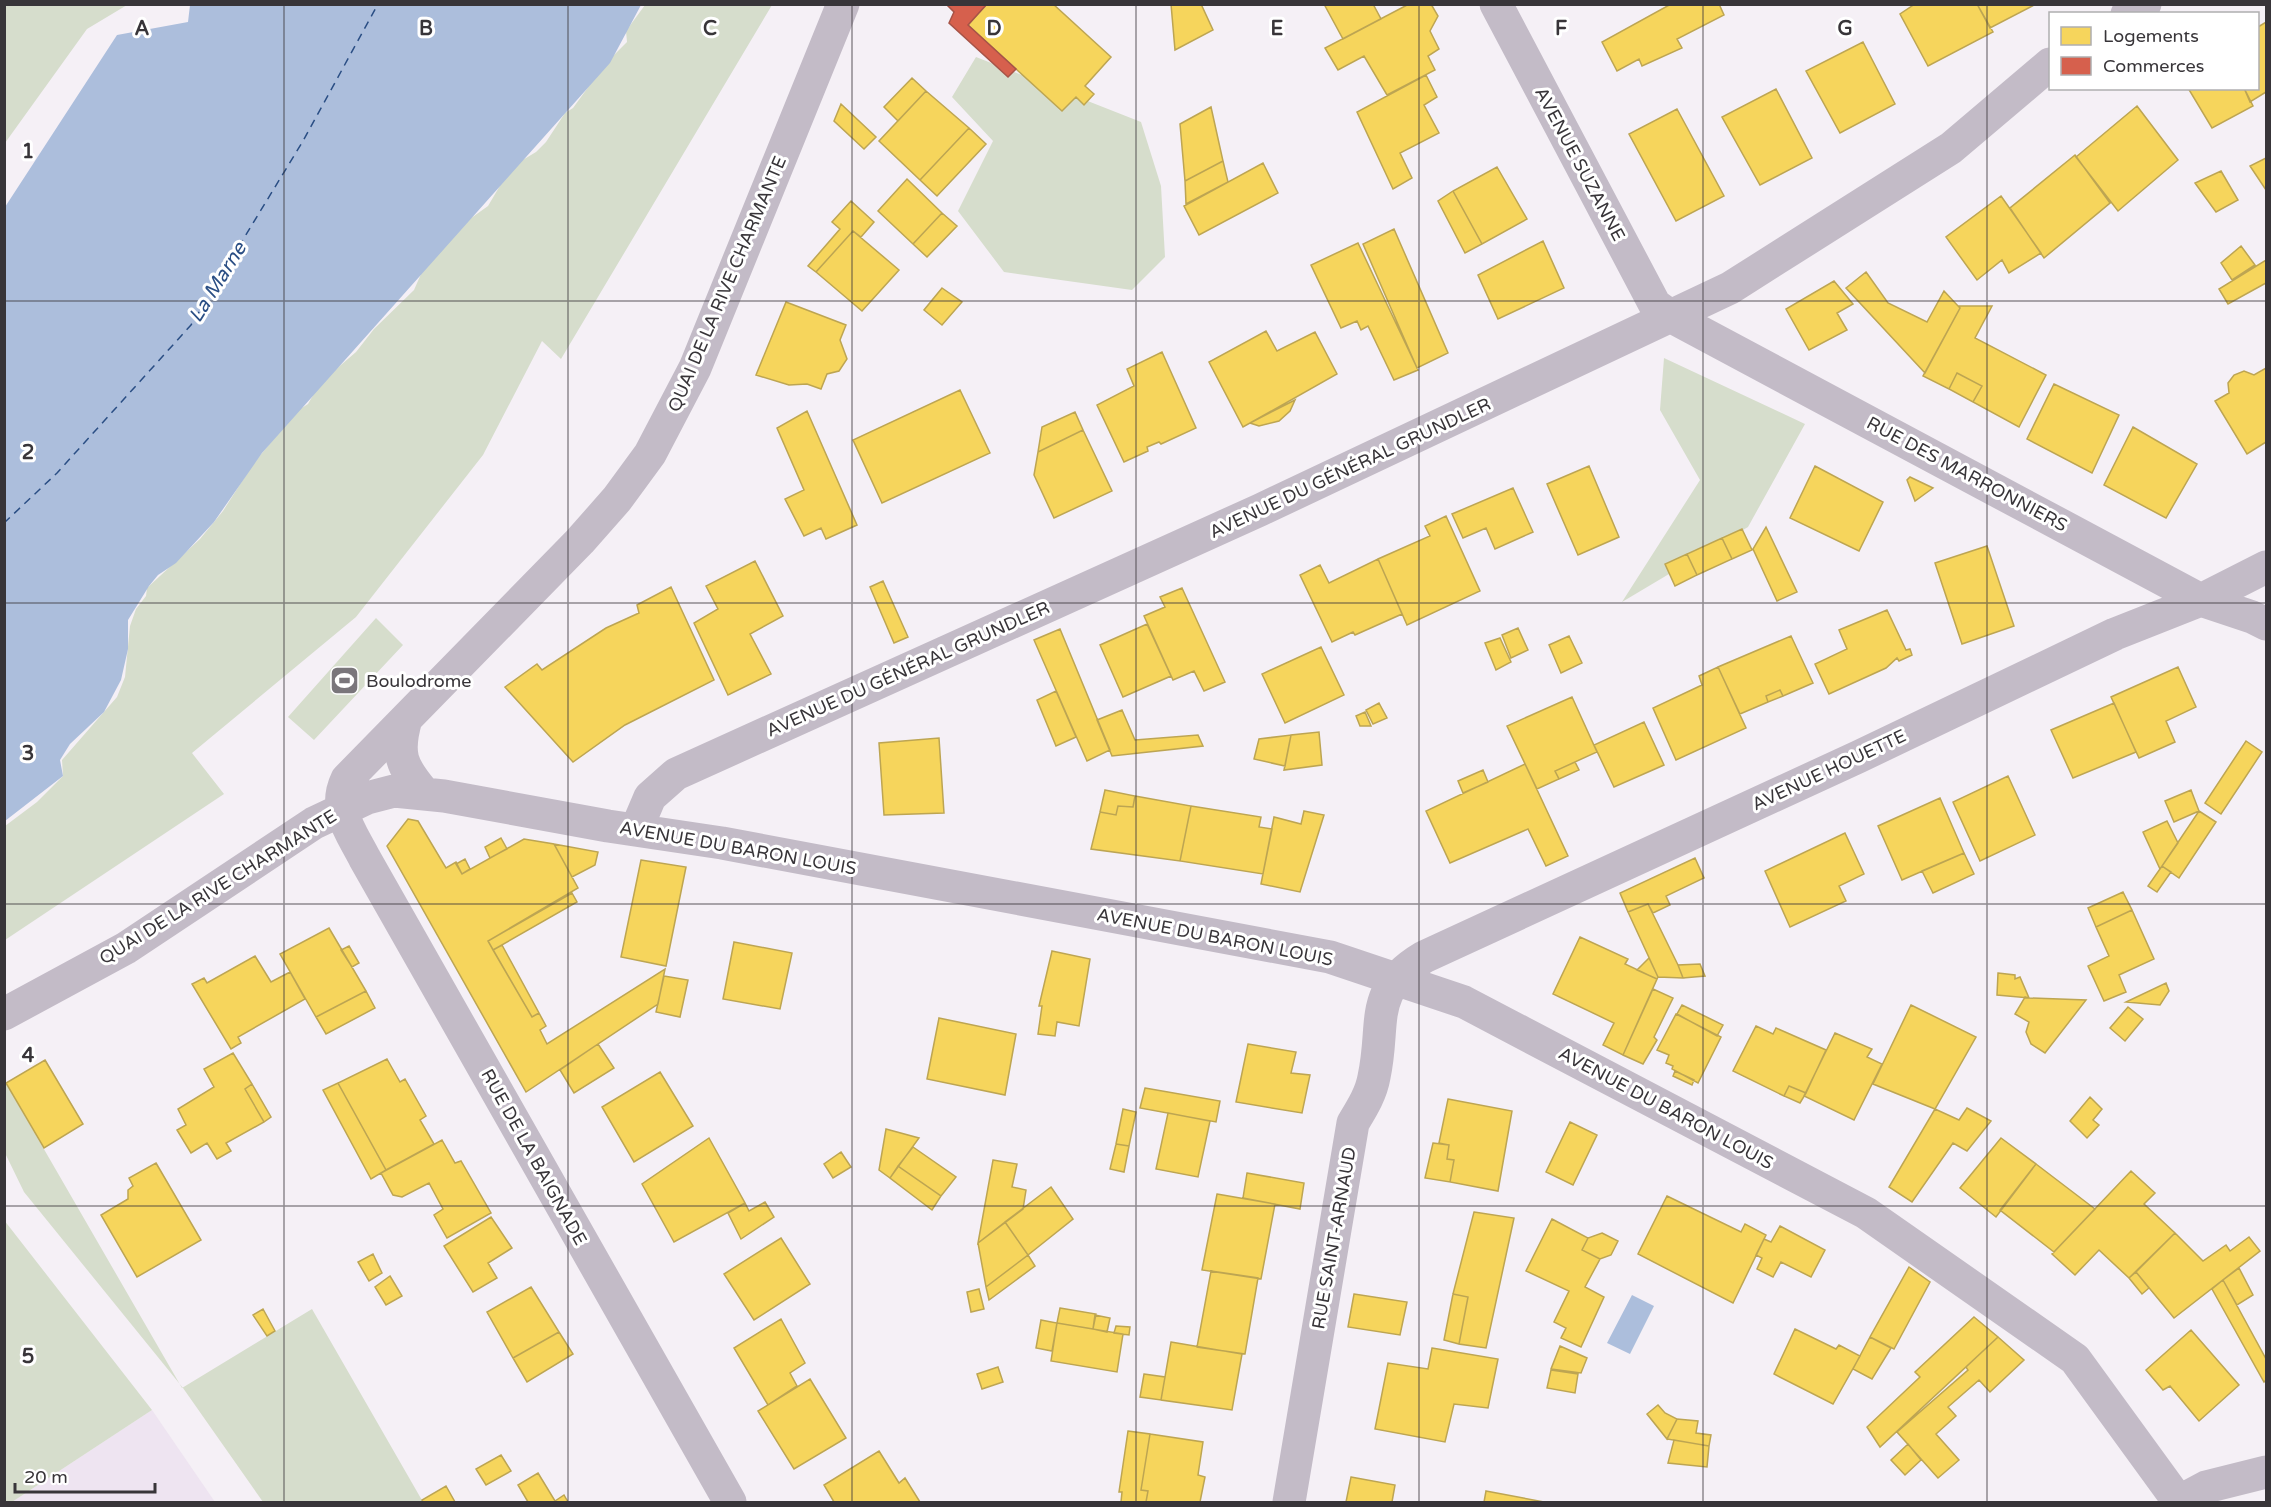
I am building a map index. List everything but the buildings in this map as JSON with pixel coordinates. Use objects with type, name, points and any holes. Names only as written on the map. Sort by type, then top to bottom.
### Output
[{"type":"street","name":"QUAI DE LA RIVE CHARMANTE","points":[[4,1014],[126,948],[314,823],[341,811],[340,801],[347,779],[580,541],[617,499],[650,454],[676,410],[843,4]]},
{"type":"street","name":"AVENUE SUZANNE","points":[[1496,4],[1655,305],[1672,317]]},
{"type":"street","points":[[2131,12],[2145,4]]},
{"type":"street","name":"AVENUE DU GÉNÉRAL GRUNDLER","points":[[636,830],[650,797],[676,774],[1260,510],[1730,288],[1951,148],[2049,65]]},
{"type":"street","name":"RUE DES MARRONNIERS","points":[[1672,317],[2201,600],[2266,624]]},
{"type":"street","name":"AVENUE HOUETTE","points":[[1394,979],[1407,968],[1433,953],[1848,762],[2115,634],[2201,600],[2266,567]]},
{"type":"street","points":[[406,719],[399,743],[400,754],[408,774],[424,793]]},
{"type":"street","name":"AVENUE DU BARON LOUIS","points":[[341,811],[394,790],[424,793],[722,843],[1330,957],[1464,1002],[1866,1213],[2075,1359],[2179,1502]]},
{"type":"street","name":"RUE DE LA BAIGNADE","points":[[341,811],[730,1503]]},
{"type":"street","name":"RUE SAINT-ARNAUD","points":[[1289,1503],[1353,1123],[1366,1102],[1374,1077],[1381,1009],[1394,979]]},
{"type":"street","points":[[2179,1502],[2206,1487],[2266,1472]]},
{"type":"shaded area","points":[[152,1410],[215,1502],[12,1502]]},
{"type":"green space","points":[[5,4],[127,5],[87,29],[5,143]]},
{"type":"green space","points":[[645,5],[772,5],[561,359],[542,341],[483,455],[356,617],[192,753],[224,794],[5,940],[5,826],[37,802],[63,776],[62,760],[117,697],[125,677],[130,626],[136,609],[146,596],[147,588],[200,539],[223,511],[253,464],[297,411],[308,404],[320,383],[356,352],[374,329],[414,290],[421,274],[453,231],[488,206],[511,167],[536,152],[546,142],[565,113],[573,108],[605,64],[627,42],[626,31]]},
{"type":"green space","points":[[976,57],[1141,122],[1161,186],[1165,257],[1132,290],[1004,272],[958,211],[993,141],[952,97]]},
{"type":"green space","points":[[1664,358],[1805,424],[1748,527],[1622,602],[1700,480],[1660,410]]},
{"type":"green space","name":"Boulodrome","points":[[376,618],[403,645],[314,740],[288,717]]},
{"type":"green space","points":[[4,1080],[180,1384],[24,1192],[5,1153]]},
{"type":"green space","points":[[4,1220],[152,1410],[12,1502],[4,1502]]},
{"type":"green space","points":[[312,1309],[423,1502],[263,1502],[183,1388]]},
{"type":"water","name":"La Marne","points":[[190,5],[641,5],[610,63],[262,453],[214,522],[176,563],[158,575],[149,586],[128,620],[128,649],[121,680],[104,712],[70,744],[60,760],[63,776],[5,821],[5,207],[117,35],[188,22]]},
{"type":"water","points":[[1632,1295],[1654,1306],[1630,1354],[1607,1343]]},
{"type":"ferry route","points":[[4,523],[57,473],[191,325],[303,141],[378,4]]},
{"type":"place","name":"Boulodrome","points":[[345,681]]}]
